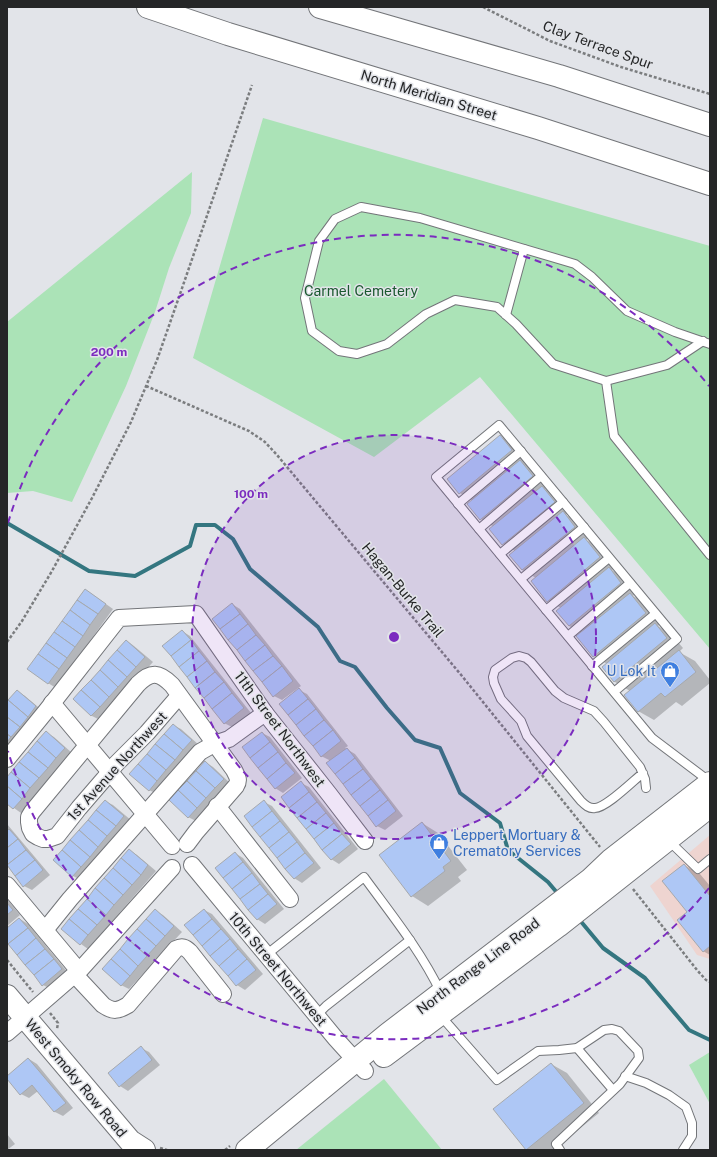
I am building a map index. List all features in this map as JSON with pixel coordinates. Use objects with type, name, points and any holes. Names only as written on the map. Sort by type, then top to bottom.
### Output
[{"type":"main road","name":"North Meridian Street","points":[[148,7],[228,34],[538,128],[710,184]]},
{"type":"main road","points":[[320,7],[559,76],[710,125]]},
{"type":"main road","name":"North Range Line Road","points":[[596,886],[611,860],[710,782]]},
{"type":"main road","name":"North Range Line Road","points":[[265,1150],[360,1066],[440,1004],[596,886],[668,839],[710,806]]},
{"type":"main road","name":"West Smoky Row Road","points":[[7,996],[135,1147]]},
{"type":"main road","name":"North Range Line Road","points":[[247,1150],[330,1082],[360,1066]]},
{"type":"street","name":"11th Street Northwest","points":[[52,703],[119,618],[196,614],[265,713],[330,794],[365,842]]},
{"type":"street","name":"1st Avenue Northwest","points":[[180,696],[147,733],[116,764],[57,836],[48,839],[38,837],[33,834],[29,822],[29,817],[32,812],[138,684],[144,678],[155,674],[166,680],[180,696],[234,770],[238,778],[236,786],[180,845]]},
{"type":"street","points":[[7,759],[52,703],[145,814],[180,845],[192,849],[194,852],[194,860],[192,865],[184,871],[172,868],[169,865],[167,857],[169,849],[180,845]]},
{"type":"street","points":[[45,930],[70,899],[200,752],[214,744],[229,739],[265,713]]},
{"type":"street","points":[[217,806],[290,899]]},
{"type":"street","name":"10th Street Northwest","points":[[192,865],[360,1066]]},
{"type":"street","points":[[7,1033],[25,1018],[47,1008],[172,868]]},
{"type":"street","points":[[7,885],[45,930],[77,973],[108,1008],[118,1010],[128,1005],[176,949],[184,947],[190,952],[223,994]]},
{"type":"lane","points":[[361,207],[420,218],[575,264],[592,277],[627,311],[675,332],[706,342],[667,365],[606,381],[553,364],[516,324],[497,308],[455,300],[426,314],[387,344],[357,354],[339,351],[312,331],[305,298],[319,241],[335,219],[361,207]]},
{"type":"lane","points":[[506,315],[524,249]]},
{"type":"lane","points":[[606,381],[614,436],[710,555]]},
{"type":"lane","points":[[614,692],[677,639],[499,425],[436,477],[652,738],[710,782]]},
{"type":"lane","points":[[458,504],[521,451]]},
{"type":"lane","points":[[479,529],[541,476]]},
{"type":"lane","points":[[500,554],[563,502]]},
{"type":"lane","points":[[521,579],[584,527]]},
{"type":"lane","points":[[546,610],[609,558]]},
{"type":"lane","points":[[568,636],[630,583]]},
{"type":"lane","points":[[592,666],[655,614]]},
{"type":"lane","points":[[643,774],[605,804],[595,808],[586,806],[527,736],[521,721],[501,698],[494,683],[493,677],[495,670],[512,658],[520,656],[526,658],[555,691],[564,698],[594,711],[640,767],[643,774],[645,779],[646,788]]},
{"type":"lane","points":[[668,839],[698,869],[710,859]]},
{"type":"lane","points":[[266,955],[364,877],[410,940],[436,984],[440,1004],[497,1080],[538,1051],[577,1048],[604,1030],[612,1029],[619,1031],[638,1051],[639,1058],[620,1084],[556,1144],[560,1150]]},
{"type":"lane","points":[[317,1015],[326,1006],[410,940]]},
{"type":"lane","points":[[577,1048],[613,1090]]},
{"type":"lane","points":[[625,1076],[646,1083],[669,1095],[686,1107],[692,1123],[692,1136],[683,1150]]},
{"type":"path","name":"Clay Terrace Spur","points":[[482,7],[550,41],[621,66],[710,94]]},
{"type":"path","points":[[7,642],[22,621],[52,571],[131,422],[179,297],[252,85]]},
{"type":"path","name":"Hagan-Burke Trail","points":[[146,386],[249,431],[265,442],[457,670],[601,848]]},
{"type":"path","points":[[629,883],[697,970],[706,980],[710,982]]},
{"type":"path","points":[[7,960],[47,1008]]},
{"type":"shaded area","points":[[710,835],[710,959],[697,955],[650,886]]},
{"type":"green space","name":"Carmel Cemetery","points":[[263,118],[710,246],[710,649],[480,377],[374,457],[193,358]]},
{"type":"green space","points":[[192,172],[191,213],[169,268],[155,312],[126,386],[72,502],[33,491],[7,493],[7,322]]},
{"type":"green space","points":[[710,1052],[710,1104],[689,1065]]},
{"type":"green space","points":[[384,1079],[442,1150],[296,1150]]},
{"type":"building","points":[[500,435],[512,450],[459,494],[447,479]]},
{"type":"building","points":[[520,460],[533,476],[480,520],[467,504]]},
{"type":"building","points":[[542,486],[555,502],[502,545],[489,529]]},
{"type":"building","points":[[563,511],[575,527],[522,570],[509,555]]},
{"type":"building","points":[[584,537],[600,557],[547,602],[531,581]]},
{"type":"building","points":[[609,567],[621,583],[569,626],[556,611]]},
{"type":"building","points":[[85,589],[106,604],[98,614],[77,600]]},
{"type":"building","points":[[630,593],[646,613],[593,657],[576,636]]},
{"type":"building","points":[[77,600],[98,614],[90,625],[70,610]]},
{"type":"building","points":[[232,603],[240,614],[220,629],[212,619]]},
{"type":"building","points":[[70,610],[90,625],[83,636],[62,621]]},
{"type":"building","points":[[240,614],[248,624],[228,640],[220,629]]},
{"type":"building","points":[[62,621],[83,636],[75,647],[54,632]]},
{"type":"building","points":[[655,623],[667,638],[614,682],[602,667]]},
{"type":"building","points":[[248,624],[256,635],[237,650],[228,640]]},
{"type":"building","points":[[182,630],[191,640],[171,656],[162,646]]},
{"type":"building","points":[[54,632],[75,647],[67,658],[46,643]]},
{"type":"building","points":[[256,635],[265,645],[245,661],[237,650]]},
{"type":"building","points":[[126,640],[145,657],[136,667],[117,650]]},
{"type":"building","points":[[191,640],[199,651],[179,667],[171,656]]},
{"type":"building","points":[[46,643],[67,658],[59,669],[38,654]]},
{"type":"building","points":[[265,645],[273,656],[253,671],[245,661]]},
{"type":"building","points":[[117,650],[136,667],[127,677],[108,660]]},
{"type":"building","points":[[679,650],[696,672],[665,697],[661,693],[638,712],[624,695]]},
{"type":"building","points":[[199,651],[207,661],[187,677],[179,667]]},
{"type":"building","points":[[38,654],[59,669],[48,684],[27,669]]},
{"type":"building","points":[[273,656],[282,666],[262,682],[253,671]]},
{"type":"building","points":[[108,660],[127,677],[118,687],[100,670]]},
{"type":"building","points":[[207,661],[215,672],[195,688],[187,677]]},
{"type":"building","points":[[282,666],[293,681],[273,697],[262,682]]},
{"type":"building","points":[[100,670],[118,687],[109,697],[91,680]]},
{"type":"building","points":[[215,672],[224,682],[204,698],[195,688]]},
{"type":"building","points":[[91,680],[109,697],[100,707],[81,690]]},
{"type":"building","points":[[224,682],[232,693],[212,709],[204,698]]},
{"type":"building","points":[[299,688],[308,699],[288,715],[279,704]]},
{"type":"building","points":[[17,690],[36,706],[28,717],[8,700]]},
{"type":"building","points":[[81,690],[100,707],[91,716],[73,699]]},
{"type":"building","points":[[232,693],[244,708],[224,724],[212,709]]},
{"type":"building","points":[[308,699],[316,709],[296,725],[288,715]]},
{"type":"building","points":[[8,700],[28,717],[20,727],[7,717]]},
{"type":"building","points":[[316,709],[324,720],[304,736],[296,725]]},
{"type":"building","points":[[7,717],[20,727],[11,737],[7,734]]},
{"type":"building","points":[[324,720],[333,730],[313,746],[304,736]]},
{"type":"building","points":[[173,724],[192,740],[183,750],[164,734]]},
{"type":"building","points":[[333,730],[341,741],[321,757],[313,746]]},
{"type":"building","points":[[46,731],[65,748],[56,758],[37,741]]},
{"type":"building","points":[[262,732],[270,742],[250,758],[242,747]]},
{"type":"building","points":[[7,734],[11,737],[7,742]]},
{"type":"building","points":[[164,734],[183,750],[175,760],[155,744]]},
{"type":"building","points":[[37,741],[56,758],[48,768],[28,752]]},
{"type":"building","points":[[270,742],[278,752],[258,768],[250,758]]},
{"type":"building","points":[[155,744],[175,760],[166,770],[147,754]]},
{"type":"building","points":[[347,748],[355,758],[335,774],[326,763]]},
{"type":"building","points":[[28,752],[48,768],[39,778],[19,762]]},
{"type":"building","points":[[278,752],[286,763],[267,779],[258,768]]},
{"type":"building","points":[[147,754],[166,770],[157,781],[138,764]]},
{"type":"building","points":[[355,758],[363,769],[343,784],[335,774]]},
{"type":"building","points":[[205,761],[224,779],[215,788],[196,771]]},
{"type":"building","points":[[19,762],[39,778],[30,788],[11,772]]},
{"type":"building","points":[[286,763],[295,773],[275,789],[267,779]]},
{"type":"building","points":[[138,764],[157,781],[149,791],[129,774]]},
{"type":"building","points":[[363,769],[371,779],[351,795],[343,784]]},
{"type":"building","points":[[196,771],[215,788],[206,798],[187,781]]},
{"type":"building","points":[[11,772],[30,788],[22,799],[7,786],[7,777]]},
{"type":"building","points":[[371,779],[380,790],[360,806],[351,795]]},
{"type":"building","points":[[187,781],[206,798],[197,808],[178,790]]},
{"type":"building","points":[[301,781],[309,792],[289,808],[281,797]]},
{"type":"building","points":[[7,786],[22,799],[13,809],[7,804]]},
{"type":"building","points":[[178,790],[197,808],[188,818],[169,800]]},
{"type":"building","points":[[380,790],[388,800],[368,816],[360,806]]},
{"type":"building","points":[[309,792],[317,802],[297,818],[289,808]]},
{"type":"building","points":[[105,800],[124,816],[116,826],[96,810]]},
{"type":"building","points":[[264,800],[272,811],[252,827],[244,816]]},
{"type":"building","points":[[388,800],[396,811],[376,827],[368,816]]},
{"type":"building","points":[[317,802],[326,813],[306,829],[297,818]]},
{"type":"building","points":[[96,810],[116,826],[107,836],[88,820]]},
{"type":"building","points":[[272,811],[280,821],[260,837],[252,827]]},
{"type":"building","points":[[326,813],[334,823],[314,839],[306,829]]},
{"type":"building","points":[[88,820],[107,836],[98,847],[79,830]]},
{"type":"building","points":[[280,821],[289,832],[269,848],[260,837]]},
{"type":"building","points":[[422,822],[451,861],[443,867],[445,871],[411,897],[379,855]]},
{"type":"building","points":[[334,823],[342,834],[322,850],[314,839]]},
{"type":"building","points":[[9,829],[18,839],[7,848],[7,831]]},
{"type":"building","points":[[79,830],[98,847],[90,857],[70,840]]},
{"type":"building","points":[[289,832],[297,842],[277,858],[269,848]]},
{"type":"building","points":[[342,834],[351,844],[331,860],[322,850]]},
{"type":"building","points":[[18,839],[26,850],[7,865],[7,848]]},
{"type":"building","points":[[70,840],[90,857],[81,867],[62,850]]},
{"type":"building","points":[[297,842],[305,853],[285,869],[277,858]]},
{"type":"building","points":[[129,849],[148,865],[141,875],[121,858]]},
{"type":"building","points":[[26,850],[35,860],[15,876],[7,865]]},
{"type":"building","points":[[62,850],[81,867],[72,877],[53,860]]},
{"type":"building","points":[[235,852],[243,862],[223,878],[215,868]]},
{"type":"building","points":[[305,853],[314,863],[294,879],[285,869]]},
{"type":"building","points":[[121,858],[141,875],[132,885],[113,868]]},
{"type":"building","points":[[35,860],[43,870],[23,887],[15,876]]},
{"type":"building","points":[[243,862],[252,873],[232,889],[223,878]]},
{"type":"building","points":[[684,864],[710,896],[710,946],[703,952],[677,920],[687,912],[662,881]]},
{"type":"building","points":[[113,868],[132,885],[123,895],[104,878]]},
{"type":"building","points":[[252,873],[260,884],[240,899],[232,889]]},
{"type":"building","points":[[104,878],[123,895],[114,905],[95,888]]},
{"type":"building","points":[[260,884],[268,894],[248,910],[240,899]]},
{"type":"building","points":[[95,888],[114,905],[106,915],[87,899]]},
{"type":"building","points":[[268,894],[277,904],[257,920],[248,910]]},
{"type":"building","points":[[87,899],[106,915],[97,925],[78,909]]},
{"type":"building","points":[[7,903],[13,910],[7,915]]},
{"type":"building","points":[[78,909],[97,925],[88,935],[69,919]]},
{"type":"building","points":[[155,909],[174,926],[165,936],[146,919]]},
{"type":"building","points":[[204,909],[212,919],[193,935],[184,925]]},
{"type":"building","points":[[19,918],[28,928],[8,944],[7,928]]},
{"type":"building","points":[[69,919],[88,935],[80,945],[61,929]]},
{"type":"building","points":[[146,919],[165,936],[156,946],[137,929]]},
{"type":"building","points":[[212,919],[221,929],[202,946],[193,935]]},
{"type":"building","points":[[28,928],[36,938],[17,955],[8,944]]},
{"type":"building","points":[[137,929],[156,946],[147,956],[128,939]]},
{"type":"building","points":[[221,929],[230,939],[210,956],[202,946]]},
{"type":"building","points":[[36,938],[45,949],[25,965],[17,955]]},
{"type":"building","points":[[128,939],[147,956],[138,966],[120,949]]},
{"type":"building","points":[[230,939],[238,949],[219,966],[210,956]]},
{"type":"building","points":[[45,949],[54,959],[34,975],[25,965]]},
{"type":"building","points":[[120,949],[138,966],[130,976],[111,959]]},
{"type":"building","points":[[238,949],[247,959],[228,976],[219,966]]},
{"type":"building","points":[[54,959],[62,969],[42,986],[34,975]]},
{"type":"building","points":[[111,959],[130,976],[121,986],[102,969]]},
{"type":"building","points":[[247,959],[256,970],[236,986],[228,976]]},
{"type":"building","points":[[141,1046],[152,1060],[119,1087],[108,1073]]},
{"type":"building","points":[[28,1058],[66,1103],[54,1112],[32,1085],[20,1095],[7,1079],[7,1076]]},
{"type":"building","points":[[551,1063],[584,1103],[526,1150],[493,1109]]},
{"type":"waterway","points":[[7,523],[89,571],[135,576],[190,546],[196,525],[215,525],[233,539],[250,569],[318,627],[340,661],[355,667],[387,708],[415,740],[440,748],[460,793],[500,823],[508,850],[548,882],[559,895]]},
{"type":"waterway","points":[[578,918],[603,948],[645,978],[689,1030],[710,1040]]},
{"type":"place","name":"U Lok It","points":[[670,688]]},
{"type":"place","name":"Leppert Mortuary & Crematory Services","points":[[439,860]]}]
